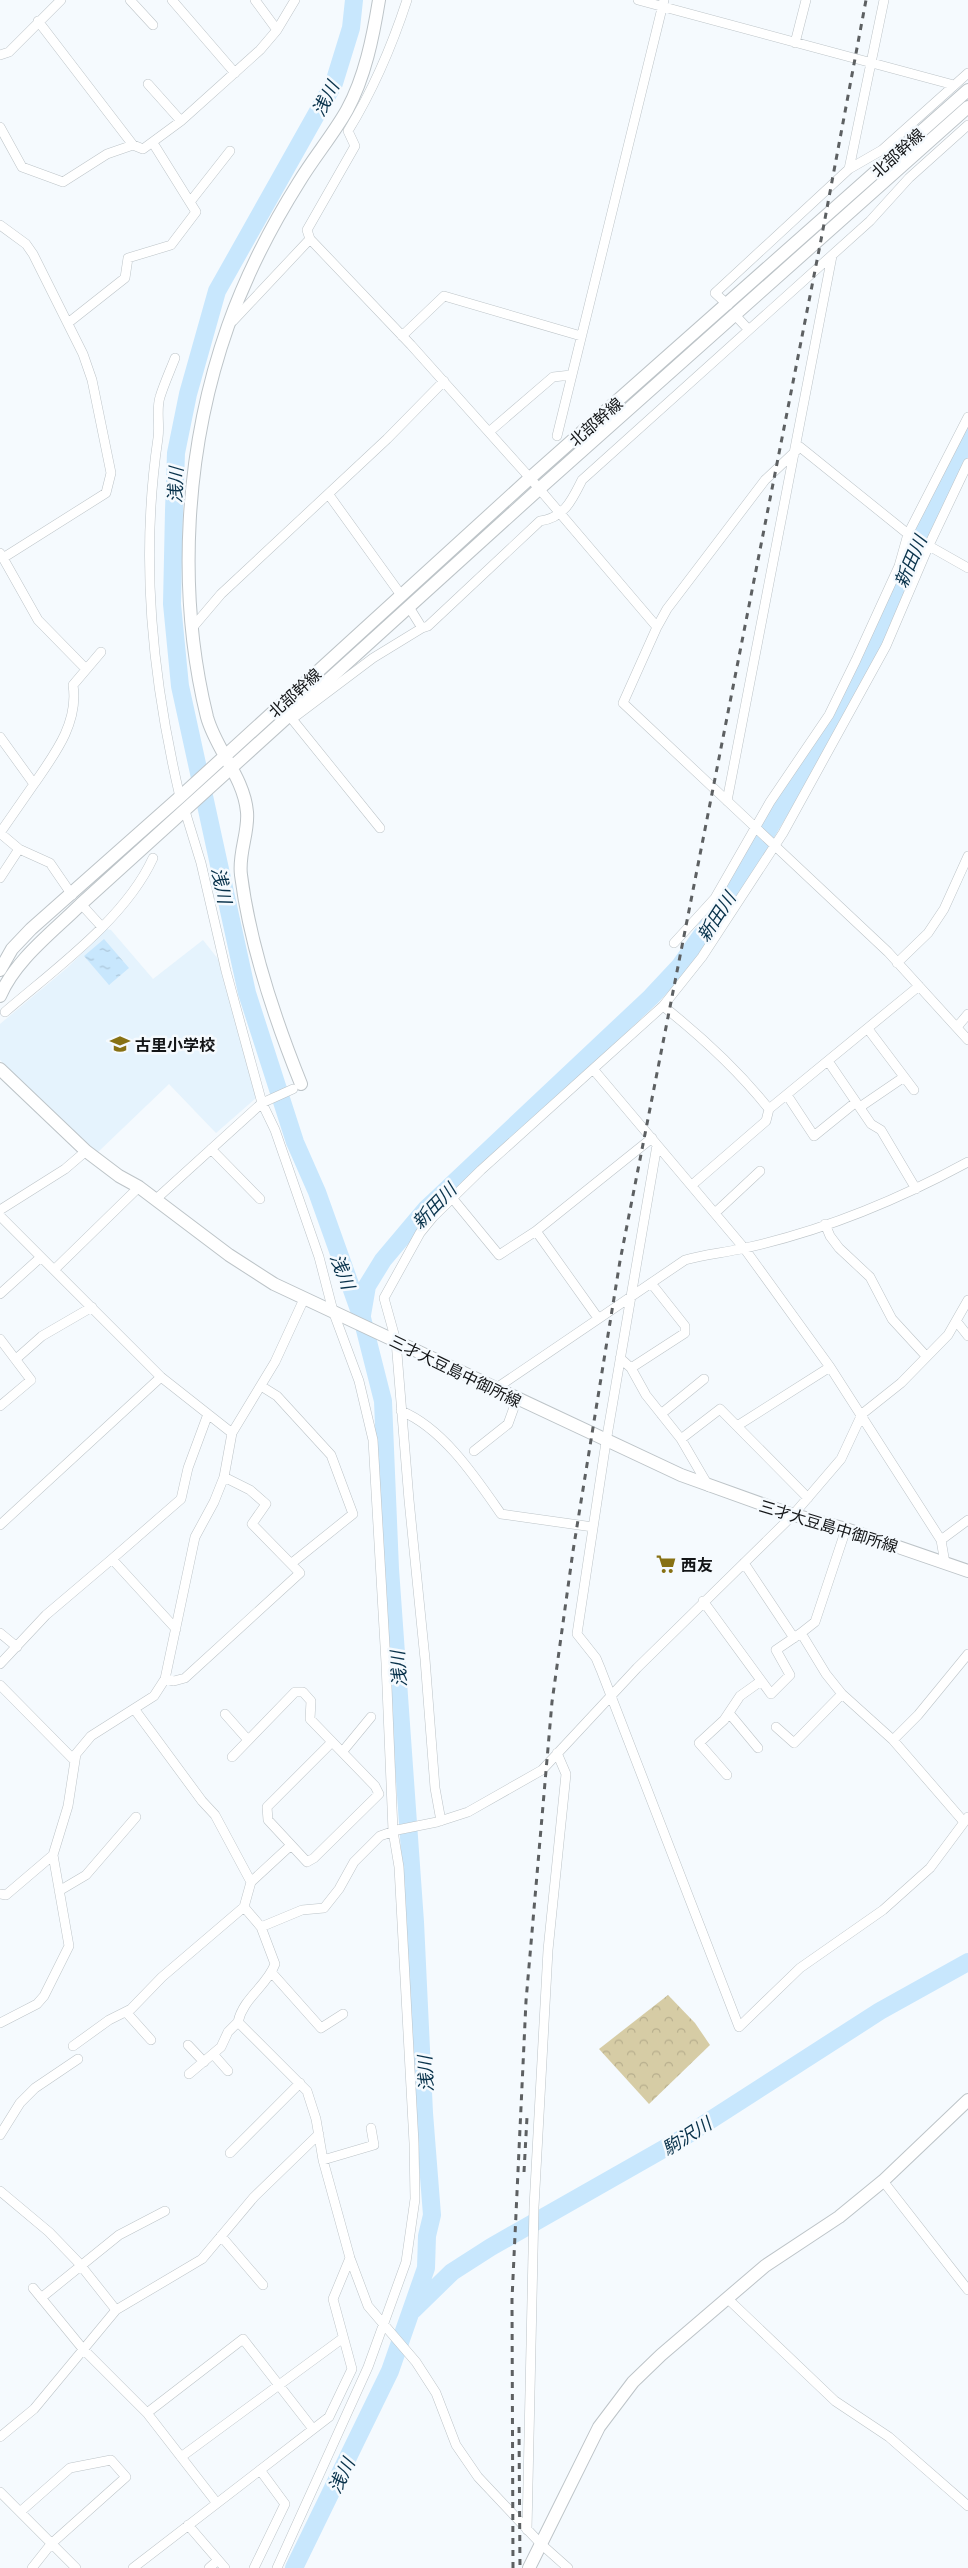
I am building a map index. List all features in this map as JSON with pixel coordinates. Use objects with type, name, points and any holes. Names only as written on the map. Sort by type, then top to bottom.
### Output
[{"type":"street","points":[[0,55],[9,52],[60,0]]},
{"type":"street","points":[[130,0],[153,25]]},
{"type":"street","points":[[172,0],[235,73]]},
{"type":"street","points":[[255,0],[277,30]]},
{"type":"street","points":[[38,21],[133,145],[143,149],[181,120],[235,73],[277,30],[295,0]]},
{"type":"street","points":[[155,1200],[266,1102],[297,1086],[258,954],[240,872],[247,812],[240,787],[226,772],[224,755],[212,734],[196,658],[189,519],[196,456],[229,325],[253,269],[287,204],[347,109],[361,77],[379,0]]},
{"type":"street","points":[[407,0],[399,25],[368,98],[348,131],[355,146],[308,230],[310,239],[444,381],[562,513],[657,627]]},
{"type":"street","points":[[638,0],[663,4],[795,43],[954,85]]},
{"type":"street","points":[[795,43],[806,0]]},
{"type":"street","points":[[850,169],[884,0]]},
{"type":"street","points":[[557,436],[663,4]]},
{"type":"street","points":[[748,329],[715,292],[850,169],[882,150],[968,73]]},
{"type":"street","points":[[148,84],[181,120]]},
{"type":"street","name":"北部幹線","points":[[187,809],[540,489],[968,90]]},
{"type":"street","points":[[354,93],[368,98]]},
{"type":"street","name":"北部幹線","points":[[185,792],[530,478],[731,310],[968,107]]},
{"type":"street","points":[[380,828],[292,719],[373,658],[428,626],[441,616],[540,521],[552,520],[562,513],[570,504],[582,480],[748,329],[832,256],[870,221],[909,178],[968,125]]},
{"type":"street","points":[[0,127],[22,167],[63,182],[107,154],[133,145]]},
{"type":"street","points":[[68,323],[124,278],[128,258],[171,245],[196,212],[153,143]]},
{"type":"street","points":[[190,202],[230,151]]},
{"type":"street","points":[[0,225],[26,244],[68,323],[89,371],[101,419],[111,473],[106,493],[1,556],[38,620],[86,669]]},
{"type":"street","points":[[229,325],[310,239]]},
{"type":"street","points":[[728,801],[796,453],[832,256]]},
{"type":"street","points":[[402,336],[444,296],[581,336]]},
{"type":"street","points":[[0,970],[20,939],[72,895],[185,792],[157,681],[150,606],[149,518],[160,428],[159,399],[175,358]]},
{"type":"street","points":[[489,432],[553,377],[572,375]]},
{"type":"street","points":[[193,627],[221,594],[329,495],[444,381]]},
{"type":"street","points":[[674,943],[714,898],[758,830],[770,802],[833,707],[968,417]]},
{"type":"street","points":[[968,568],[911,536],[800,447],[796,453],[764,480],[667,609],[623,703],[897,963],[968,1040]]},
{"type":"street","points":[[439,1821],[426,1659],[401,1410],[396,1341],[384,1298],[420,1233],[433,1217],[453,1200],[481,1170],[663,1006],[702,957],[772,843],[886,646],[926,544],[968,463]]},
{"type":"street","points":[[329,495],[400,595]]},
{"type":"street","points":[[409,607],[422,628]]},
{"type":"street","points":[[72,895],[50,863],[18,849],[0,833],[58,749],[71,724],[73,685],[101,652]]},
{"type":"street","points":[[0,736],[34,784]]},
{"type":"street","points":[[0,996],[6,982],[18,966],[81,904],[187,809],[226,971],[275,1130],[320,1256],[338,1313],[373,1440],[395,1830],[399,1867],[414,2143],[415,2199],[406,2262],[388,2315],[382,2324],[368,2367],[278,2568]]},
{"type":"street","points":[[0,878],[18,849]]},
{"type":"street","points":[[897,963],[928,933],[944,909],[968,856]]},
{"type":"street","points":[[5,1012],[101,926],[146,874],[153,858]]},
{"type":"street","points":[[81,904],[101,926]]},
{"type":"street","points":[[692,1185],[766,1121],[768,1110],[919,986]]},
{"type":"street","points":[[663,1006],[699,1035],[747,1082],[768,1110]]},
{"type":"street","points":[[957,1027],[968,1014]]},
{"type":"street","points":[[868,1028],[914,1090]]},
{"type":"street","points":[[828,1060],[871,1124],[881,1130],[916,1189]]},
{"type":"street","name":"三才大豆島中御所線","points":[[0,1069],[86,1150],[119,1176],[140,1188],[229,1255],[274,1284],[606,1442],[709,1487],[793,1515],[846,1529],[968,1571]]},
{"type":"street","points":[[593,1069],[744,1248],[830,1367],[862,1414],[941,1540],[945,1563]]},
{"type":"street","points":[[786,1095],[814,1136],[858,1105],[904,1077]]},
{"type":"street","points":[[453,1200],[499,1255],[536,1231],[655,1141]]},
{"type":"street","points":[[655,1141],[577,1634],[596,1658],[739,2027],[800,1968],[883,1910],[930,1868],[966,1819],[893,1740],[842,1694],[744,1563]]},
{"type":"street","points":[[211,1149],[260,1198]]},
{"type":"street","points":[[0,1210],[65,1169],[86,1150]]},
{"type":"street","points":[[495,1389],[685,1260],[706,1254],[744,1248],[871,1209],[916,1189],[968,1162]]},
{"type":"street","points":[[715,1213],[760,1171]]},
{"type":"street","points":[[240,1192],[248,1186]]},
{"type":"street","points":[[55,1269],[140,1188]]},
{"type":"street","points":[[0,1216],[55,1269],[160,1377],[232,1433]]},
{"type":"street","points":[[826,1224],[830,1236],[839,1248],[870,1277],[892,1319],[926,1356]]},
{"type":"street","points":[[536,1231],[598,1318]]},
{"type":"street","points":[[0,1294],[41,1257]]},
{"type":"street","points":[[631,1368],[685,1333],[685,1326],[651,1283]]},
{"type":"street","points":[[0,2023],[37,2004],[44,1996],[69,1946],[53,1855],[68,1806],[76,1754],[91,1736],[135,1710],[154,1696],[165,1679],[195,1537],[214,1502],[224,1477],[232,1433],[261,1386],[304,1298]]},
{"type":"street","points":[[260,1927],[302,1910],[324,1908],[339,1890],[354,1862],[380,1836],[395,1830],[439,1821],[477,1808],[542,1770],[703,1601],[793,1515],[841,1459],[862,1414],[901,1383],[948,1335],[968,1300]]},
{"type":"street","points":[[16,1359],[42,1336],[92,1307]]},
{"type":"street","points":[[957,1322],[968,1336]]},
{"type":"street","points":[[0,1339],[32,1380],[0,1406]]},
{"type":"street","points":[[620,1358],[631,1368],[661,1414],[681,1439],[709,1487]]},
{"type":"street","points":[[737,1426],[830,1367]]},
{"type":"street","points":[[0,1524],[160,1377]]},
{"type":"street","points":[[661,1414],[704,1379]]},
{"type":"street","points":[[261,1386],[277,1396],[331,1455],[353,1514],[292,1563]]},
{"type":"street","points":[[474,1451],[508,1424],[517,1399]]},
{"type":"street","points":[[681,1439],[720,1409],[808,1498]]},
{"type":"street","points":[[401,1410],[415,1416],[434,1431],[475,1476],[501,1514],[593,1527]]},
{"type":"street","points":[[0,1664],[46,1615],[181,1499],[188,1468],[208,1414]]},
{"type":"street","points":[[165,1679],[174,1681],[185,1678],[300,1573],[252,1524],[266,1504],[250,1490],[224,1477]]},
{"type":"street","points":[[941,1540],[968,1520]]},
{"type":"street","points":[[703,1601],[771,1694],[790,1675],[776,1650],[815,1622],[846,1529]]},
{"type":"street","points":[[112,1559],[176,1629]]},
{"type":"street","points":[[0,1633],[17,1647]]},
{"type":"street","points":[[893,1740],[918,1714],[968,1654]]},
{"type":"street","points":[[726,1775],[699,1742],[729,1713],[740,1696],[761,1681]]},
{"type":"street","points":[[0,1685],[74,1760]]},
{"type":"street","points":[[232,1757],[294,1692],[304,1692],[311,1701],[310,1719],[375,1786],[380,1794],[314,1858],[307,1862],[290,1846],[268,1820],[267,1807],[332,1742]]},
{"type":"street","points":[[776,1727],[794,1743],[842,1694]]},
{"type":"street","points":[[135,1710],[202,1801],[215,1815],[251,1882]]},
{"type":"street","points":[[729,1713],[758,1748]]},
{"type":"street","points":[[225,1714],[248,1740]]},
{"type":"street","points":[[343,1751],[371,1717]]},
{"type":"street","points":[[528,2530],[535,2238],[534,2207],[548,1950],[566,1774],[557,1753]]},
{"type":"street","points":[[59,1891],[86,1875],[136,1817]]},
{"type":"street","points":[[73,2046],[109,2020],[126,2012],[244,1906],[251,1882],[290,1846]]},
{"type":"street","points":[[0,1894],[6,1895],[53,1855]]},
{"type":"street","points":[[189,2074],[221,2048],[228,2032],[238,2022],[240,2010],[272,1973],[275,1964],[260,1927],[244,1906]]},
{"type":"street","points":[[272,1973],[321,2028],[343,2014]]},
{"type":"street","points":[[126,2012],[151,2040]]},
{"type":"street","points":[[238,2022],[300,2082],[307,2092],[319,2134],[323,2160],[350,2258],[368,2306],[416,2362],[436,2393],[456,2445],[467,2463],[541,2544],[568,2568]]},
{"type":"street","points":[[188,2045],[204,2062]]},
{"type":"street","points":[[213,2054],[228,2071]]},
{"type":"street","points":[[0,2135],[20,2103],[35,2088],[78,2059]]},
{"type":"street","points":[[230,2153],[300,2082]]},
{"type":"street","points":[[529,2568],[599,2427],[633,2382],[660,2355],[728,2299],[764,2266],[839,2217],[883,2181],[968,2100]]},
{"type":"street","points":[[323,2160],[374,2145],[371,2128]]},
{"type":"street","points":[[0,2437],[34,2409],[116,2310],[202,2259],[254,2197],[319,2134]]},
{"type":"street","points":[[883,2181],[968,2290]]},
{"type":"street","points":[[0,2191],[49,2232],[80,2265],[116,2310]]},
{"type":"street","points":[[41,2298],[119,2235],[165,2211]]},
{"type":"street","points":[[222,2236],[263,2285]]},
{"type":"street","points":[[133,2568],[216,2502],[329,2417],[352,2369],[333,2300],[350,2258]]},
{"type":"street","points":[[33,2288],[83,2349],[147,2413],[216,2502]]},
{"type":"street","points":[[728,2299],[830,2397],[889,2437],[968,2506]]},
{"type":"street","points":[[181,2457],[343,2338]]},
{"type":"street","points":[[147,2413],[243,2339],[313,2429]]},
{"type":"street","points":[[20,2512],[70,2468],[111,2460],[126,2476],[51,2544],[32,2568]]},
{"type":"street","points":[[254,2568],[285,2504],[260,2470]]},
{"type":"street","points":[[0,2492],[76,2568]]},
{"type":"street","points":[[188,2525],[224,2568]]},
{"type":"street","points":[[209,2568],[218,2560]]},
{"type":"shaded area","name":"古里小学校","points":[[107,929],[111,930],[153,979],[203,940],[218,959],[256,1098],[216,1133],[169,1084],[98,1152],[68,1128],[0,1060],[0,1024],[67,968]]},
{"type":"green space","points":[[668,1995],[695,2023],[710,2045],[649,2104],[599,2049]]},
{"type":"water","points":[[104,939],[129,968],[109,985],[84,956]]},
{"type":"waterway","name":"浅川","points":[[294,2568],[390,2371],[426,2268],[427,2236],[432,2215],[424,2113],[415,1922],[390,1569],[383,1401],[362,1318],[317,1192],[295,1142],[247,993],[180,686],[172,604],[174,511],[176,453],[188,394],[217,291],[334,83],[351,28],[354,0]]},
{"type":"waterway","name":"新田川","points":[[362,1315],[367,1286],[383,1260],[426,1209],[651,997],[680,966],[727,899],[824,736],[882,628],[913,549],[968,437]]},
{"type":"waterway","name":"駒沢川","points":[[413,2310],[452,2272],[491,2247],[681,2139],[880,2011],[968,1962]]},
{"type":"railway","points":[[513,2568],[512,2299],[526,2001],[552,1702],[573,1551],[620,1261],[821,240],[866,0]]},
{"type":"railway","points":[[524,2172],[527,2117]]},
{"type":"railway","points":[[519,2427],[520,2568]]},
{"type":"place","name":"古里小学校","points":[[120,1044]]},
{"type":"place","name":"西友","points":[[666,1564]]}]
